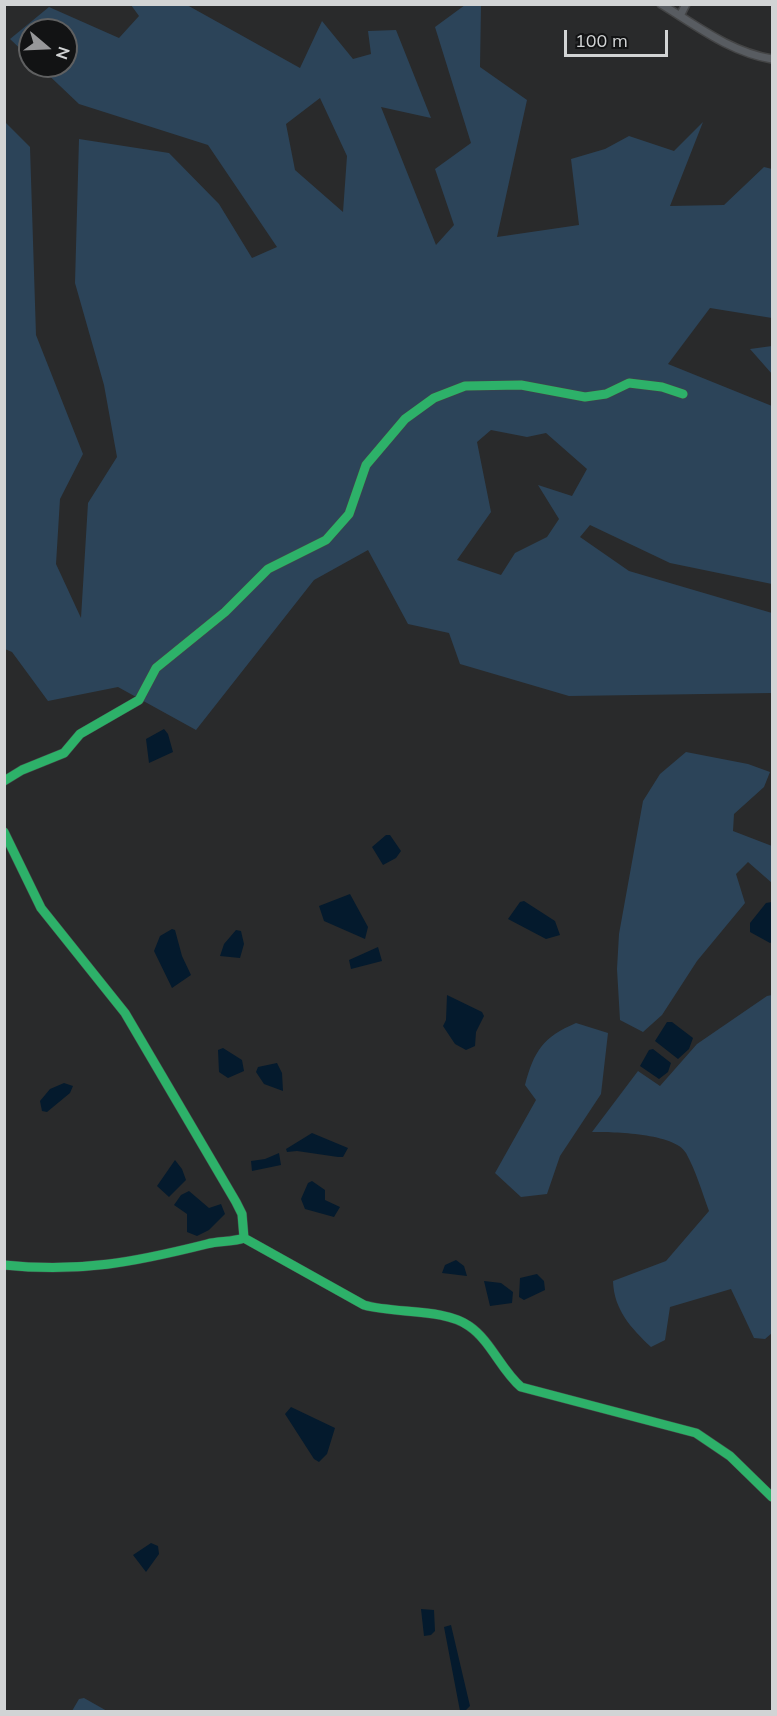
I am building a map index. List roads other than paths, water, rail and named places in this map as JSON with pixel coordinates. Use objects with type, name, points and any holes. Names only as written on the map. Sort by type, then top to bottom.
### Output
[{"type":"street","points":[[661,4],[723,44],[757,56],[772,58]]},
{"type":"street","points":[[680,16],[686,4]]},
{"type":"street","points":[[4,781],[22,770],[64,753],[80,734],[139,700],[156,669],[225,612],[268,569],[326,540],[349,514],[366,465],[405,419],[434,398],[465,386],[521,385],[585,397],[606,394],[628,383],[662,387],[683,394]]},
{"type":"street","points":[[4,832],[41,908],[125,1013],[236,1202],[242,1214],[244,1238]]},
{"type":"street","points":[[4,1265],[46,1270],[128,1263],[222,1240],[244,1238],[364,1305],[445,1317],[469,1325],[510,1378],[521,1387],[696,1432],[730,1456],[772,1497]]}]
